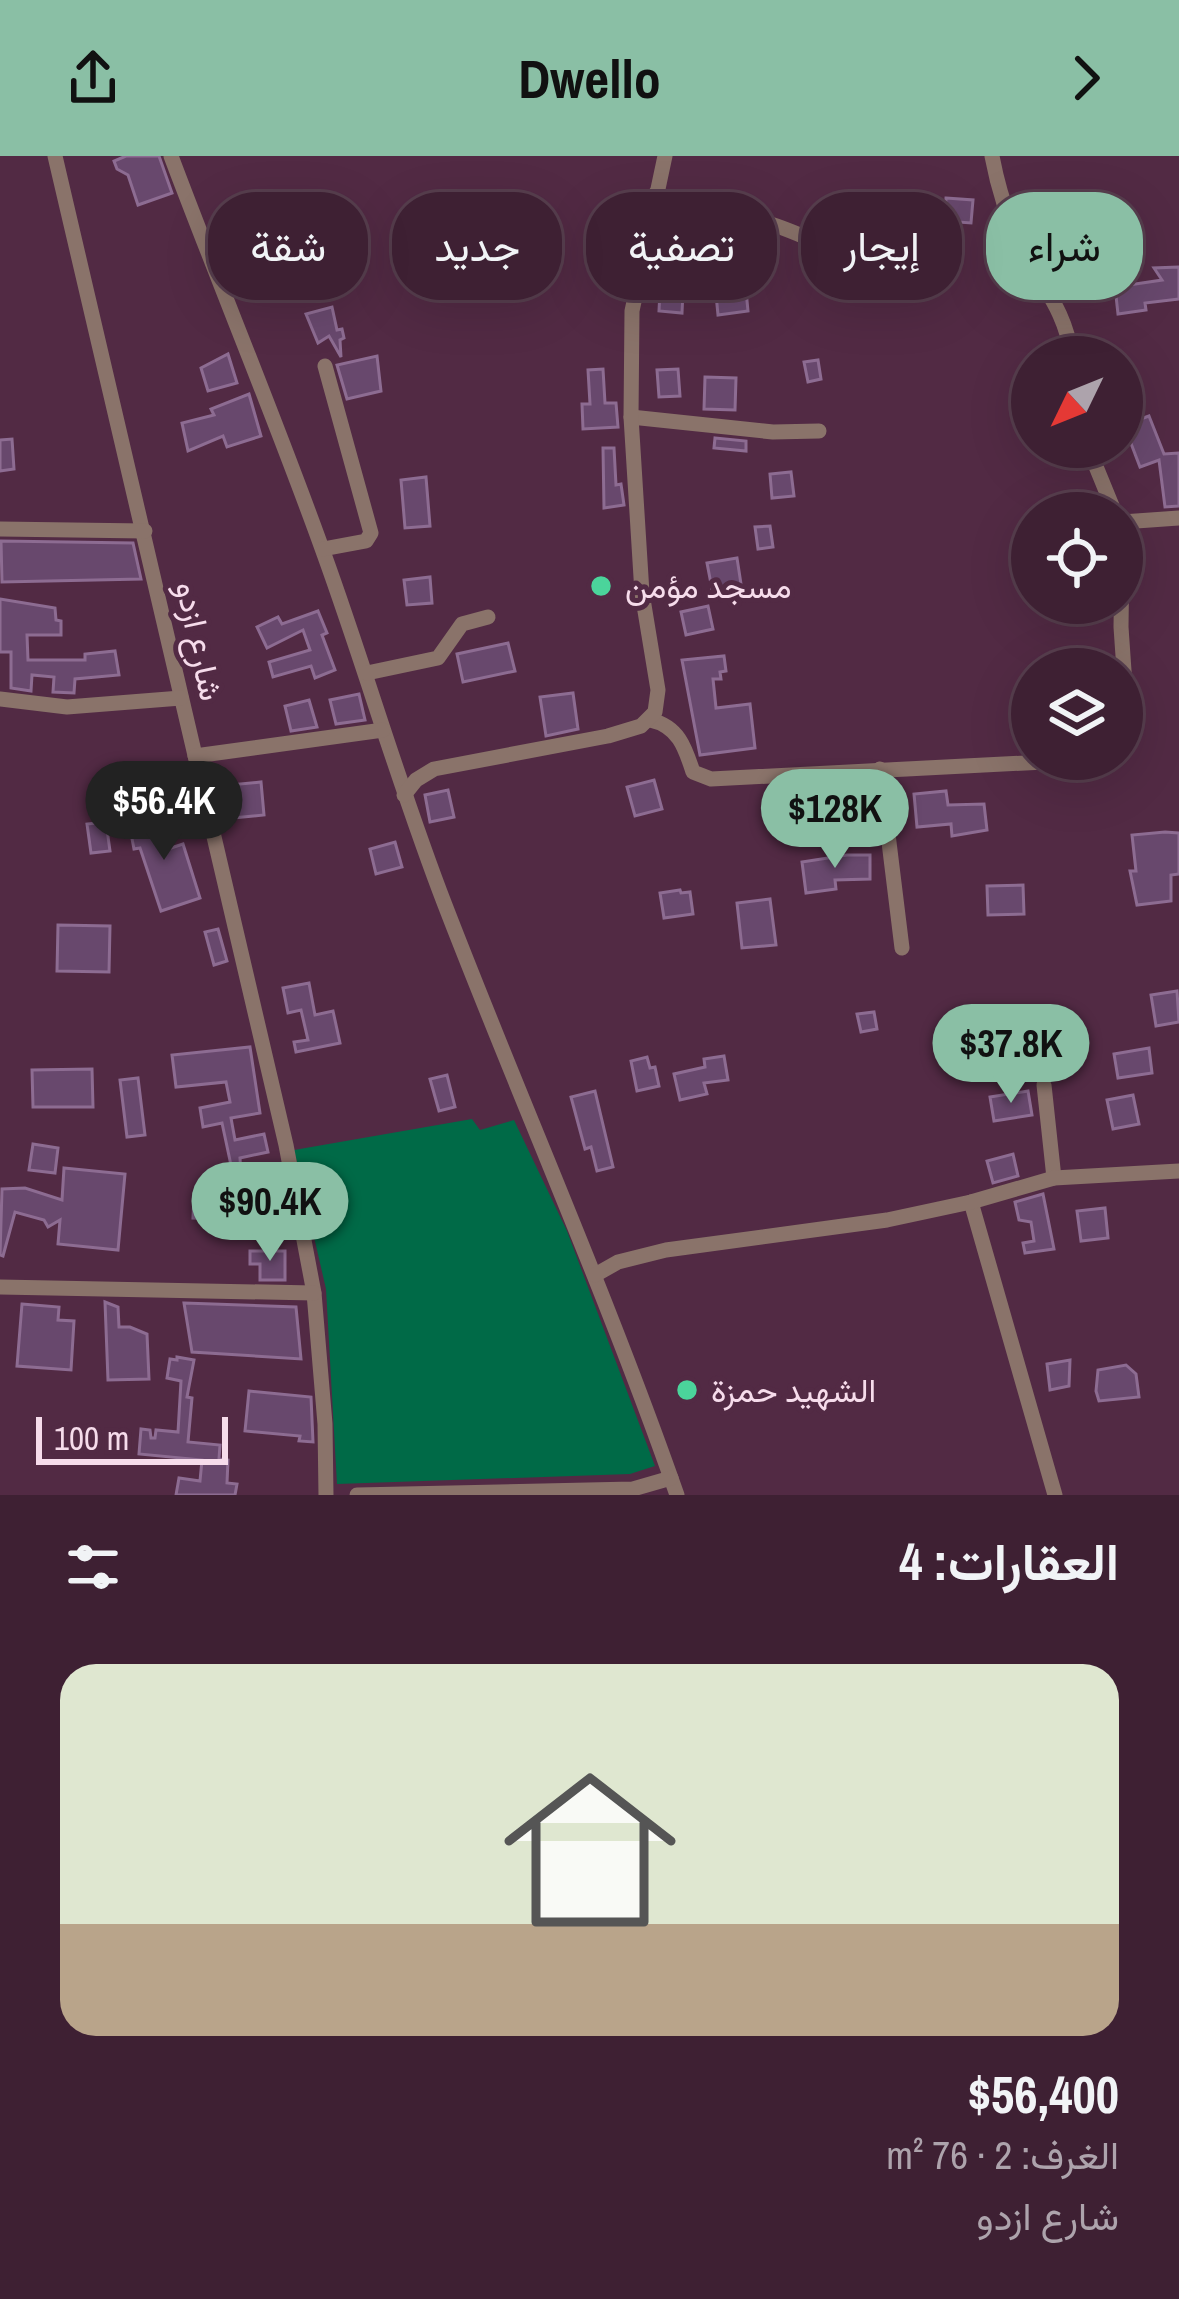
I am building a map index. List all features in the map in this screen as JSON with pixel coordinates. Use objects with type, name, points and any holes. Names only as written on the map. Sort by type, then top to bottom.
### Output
[{"type":"street","name":"شارع ازدو","points":[[55,156],[286,1145],[314,1292],[326,1424],[326,1495]]},
{"type":"street","points":[[172,156],[323,549],[404,795],[674,1486],[358,1495]]},
{"type":"street","points":[[655,192],[664,156]]},
{"type":"street","points":[[992,156],[1000,198],[1027,257],[1062,313],[1067,336]]},
{"type":"street","points":[[634,300],[631,417],[641,592],[658,691],[650,720]]},
{"type":"street","points":[[323,549],[367,541],[370,533],[325,366]]},
{"type":"street","points":[[631,417],[773,433],[819,430]]},
{"type":"street","points":[[1143,521],[1179,518]]},
{"type":"street","points":[[0,529],[145,531]]},
{"type":"street","points":[[367,673],[438,658],[462,624],[488,617]]},
{"type":"street","points":[[0,699],[67,707],[181,698]]},
{"type":"street","points":[[404,795],[434,769],[608,736],[650,720],[674,730],[693,772],[701,778],[1011,763]]},
{"type":"street","points":[[195,756],[382,730]]},
{"type":"street","points":[[880,769],[902,948]]},
{"type":"street","points":[[1044,1085],[1054,1178]]},
{"type":"street","points":[[595,1275],[618,1262],[666,1250],[887,1220],[1054,1178],[1179,1171]]},
{"type":"street","points":[[971,1202],[1055,1495]]},
{"type":"street","points":[[0,1287],[314,1292]]},
{"type":"green space","points":[[472,1119],[480,1130],[514,1120],[567,1231],[655,1466],[630,1474],[337,1484],[326,1289],[294,1150]]},
{"type":"building","points":[[126,156],[159,156],[172,193],[138,205],[128,175],[114,161]]},
{"type":"building","points":[[962,199],[973,200],[971,223],[962,222]]},
{"type":"building","points":[[1179,267],[1179,299],[1145,303],[1146,310],[1118,314],[1116,300],[1143,300],[1143,283],[1162,280],[1154,268]]},
{"type":"building","points":[[660,300],[683,300],[682,313],[659,311]]},
{"type":"building","points":[[717,300],[747,300],[748,311],[718,315]]},
{"type":"building","points":[[332,307],[337,330],[342,329],[344,338],[340,340],[341,357],[329,336],[318,343],[306,314]]},
{"type":"building","points":[[228,354],[237,383],[208,391],[201,368]]},
{"type":"building","points":[[377,356],[381,391],[347,399],[337,365]]},
{"type":"building","points":[[818,360],[821,379],[808,382],[804,362]]},
{"type":"building","points":[[603,369],[605,403],[616,403],[618,427],[583,429],[582,404],[590,404],[588,370]]},
{"type":"building","points":[[678,369],[680,396],[659,397],[657,370]]},
{"type":"building","points":[[705,377],[736,378],[735,410],[704,409]]},
{"type":"building","points":[[249,394],[261,436],[227,447],[223,436],[188,451],[182,423],[214,415],[211,409]]},
{"type":"building","points":[[1149,416],[1164,454],[1179,453],[1179,506],[1165,507],[1159,460],[1143,466],[1143,418]]},
{"type":"building","points":[[715,438],[746,441],[746,451],[714,448]]},
{"type":"building","points":[[12,439],[14,469],[0,471],[0,440]]},
{"type":"building","points":[[603,448],[614,448],[616,485],[621,484],[624,505],[604,508]]},
{"type":"building","points":[[791,472],[794,496],[772,498],[770,474]]},
{"type":"building","points":[[426,477],[430,526],[405,528],[401,480]]},
{"type":"building","points":[[770,526],[773,547],[758,549],[755,527]]},
{"type":"building","points":[[1,541],[133,543],[141,579],[2,582]]},
{"type":"building","points":[[737,558],[741,584],[712,589],[707,563]]},
{"type":"building","points":[[430,577],[432,603],[407,605],[404,580]]},
{"type":"building","points":[[0,599],[55,608],[56,620],[61,621],[61,635],[27,635],[28,660],[85,660],[85,654],[115,651],[119,675],[75,679],[74,693],[53,692],[54,677],[32,675],[31,691],[11,688],[11,652],[0,652]]},
{"type":"building","points":[[708,606],[713,629],[686,635],[681,612]]},
{"type":"building","points":[[318,611],[335,670],[315,678],[311,666],[273,677],[269,662],[310,650],[303,630],[267,648],[257,627],[278,617],[282,624]]},
{"type":"building","points":[[508,643],[515,671],[463,682],[457,654]]},
{"type":"building","points":[[724,656],[726,671],[720,672],[721,679],[713,679],[716,708],[750,704],[755,748],[700,755],[682,660]]},
{"type":"building","points":[[573,693],[578,729],[546,736],[540,697]]},
{"type":"building","points":[[359,694],[365,720],[336,724],[330,700]]},
{"type":"building","points":[[309,700],[317,727],[291,731],[285,706]]},
{"type":"building","points":[[654,780],[662,809],[635,816],[627,787]]},
{"type":"building","points":[[261,782],[264,815],[232,818],[229,785]]},
{"type":"building","points":[[859,783],[862,813],[833,816],[830,785]]},
{"type":"building","points":[[190,785],[197,818],[181,822],[172,791]]},
{"type":"building","points":[[448,790],[454,817],[430,822],[425,795]]},
{"type":"building","points":[[946,791],[948,805],[984,804],[987,830],[952,836],[951,824],[917,827],[914,794]]},
{"type":"building","points":[[158,813],[165,850],[183,844],[200,898],[161,911],[140,848],[134,849],[128,818]]},
{"type":"building","points":[[106,822],[110,851],[91,853],[87,824]]},
{"type":"building","points":[[1179,833],[1179,874],[1171,875],[1171,901],[1137,905],[1130,871],[1136,871],[1132,835]]},
{"type":"building","points":[[395,842],[402,867],[376,874],[370,849]]},
{"type":"building","points":[[870,855],[870,879],[835,880],[836,889],[806,893],[802,862]]},
{"type":"building","points":[[1023,885],[1024,914],[988,915],[987,886]]},
{"type":"building","points":[[690,892],[693,914],[664,918],[660,893]]},
{"type":"building","points":[[770,899],[776,945],[742,948],[737,903]]},
{"type":"building","points":[[58,925],[110,926],[109,972],[57,971]]},
{"type":"building","points":[[218,929],[227,961],[214,965],[205,932]]},
{"type":"building","points":[[309,983],[315,1015],[333,1011],[340,1043],[296,1052],[294,1042],[308,1040],[301,1010],[288,1013],[283,988]]},
{"type":"building","points":[[1177,991],[1179,1022],[1156,1026],[1151,995]]},
{"type":"building","points":[[874,1012],[877,1029],[861,1032],[857,1014]]},
{"type":"building","points":[[250,1047],[260,1113],[231,1118],[235,1140],[264,1134],[268,1152],[240,1158],[243,1211],[214,1213],[214,1219],[193,1218],[194,1194],[220,1195],[219,1171],[232,1170],[222,1123],[203,1127],[200,1108],[230,1102],[226,1082],[176,1087],[172,1055]]},
{"type":"building","points":[[1149,1048],[1152,1073],[1118,1078],[1114,1054]]},
{"type":"building","points":[[724,1056],[728,1080],[704,1083],[707,1094],[680,1100],[674,1074],[705,1067],[704,1059]]},
{"type":"building","points":[[647,1057],[659,1086],[637,1091],[631,1061]]},
{"type":"building","points":[[92,1069],[93,1107],[33,1107],[32,1070]]},
{"type":"building","points":[[447,1075],[455,1107],[439,1111],[430,1079]]},
{"type":"building","points":[[138,1078],[145,1135],[127,1137],[120,1080]]},
{"type":"building","points":[[595,1091],[613,1167],[597,1171],[591,1147],[585,1149],[571,1097]]},
{"type":"building","points":[[1028,1091],[1032,1115],[994,1121],[990,1097]]},
{"type":"building","points":[[1133,1095],[1139,1124],[1113,1129],[1107,1100]]},
{"type":"building","points":[[33,1144],[58,1148],[55,1173],[29,1170]]},
{"type":"building","points":[[1013,1154],[1018,1176],[993,1183],[987,1161]]},
{"type":"building","points":[[64,1168],[125,1174],[118,1250],[58,1244],[60,1220],[48,1227],[44,1220],[15,1212],[0,1255],[2,1189],[25,1188],[62,1200]]},
{"type":"building","points":[[1043,1194],[1054,1249],[1025,1253],[1023,1243],[1034,1241],[1031,1222],[1019,1220],[1015,1202]]},
{"type":"building","points":[[1105,1208],[1108,1238],[1081,1241],[1077,1211]]},
{"type":"building","points":[[250,1251],[285,1251],[285,1280],[260,1280],[260,1264],[250,1264]]},
{"type":"building","points":[[105,1302],[118,1307],[119,1327],[147,1334],[149,1379],[108,1380]]},
{"type":"building","points":[[184,1303],[296,1307],[301,1359],[192,1352]]},
{"type":"building","points":[[22,1304],[59,1307],[58,1320],[74,1321],[71,1370],[17,1366]]},
{"type":"building","points":[[170,1359],[194,1360],[187,1397],[192,1398],[188,1442],[220,1445],[219,1459],[228,1460],[227,1483],[237,1484],[235,1495],[176,1495],[179,1478],[200,1481],[202,1460],[139,1454],[141,1429],[150,1430],[151,1438],[156,1430],[178,1432],[181,1381],[167,1378]]},
{"type":"building","points":[[1070,1360],[1069,1386],[1050,1390],[1047,1364]]},
{"type":"building","points":[[1126,1365],[1136,1374],[1139,1397],[1099,1401],[1098,1370]]},
{"type":"building","points":[[249,1391],[311,1397],[313,1442],[299,1441],[300,1436],[245,1431]]},
{"type":"place","name":"مسجد مؤمن","points":[[601,586]]},
{"type":"place","name":"الشهيد حمزة","points":[[687,1390]]}]
